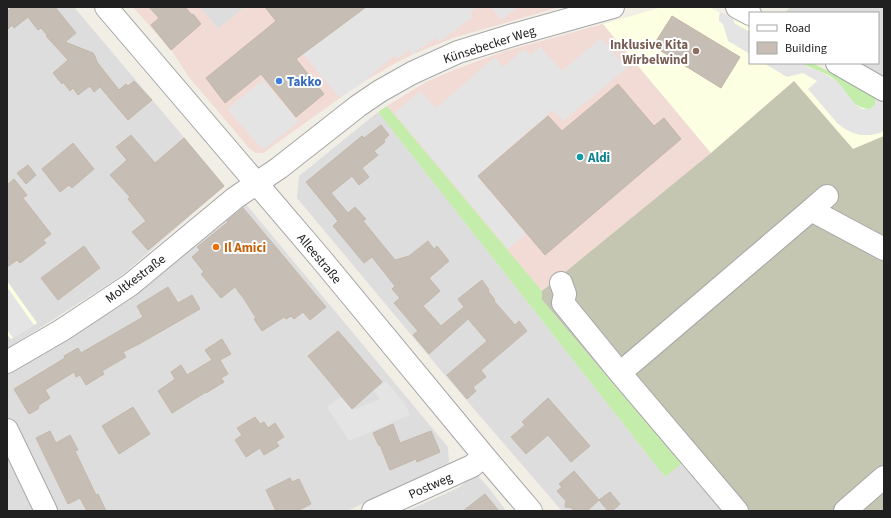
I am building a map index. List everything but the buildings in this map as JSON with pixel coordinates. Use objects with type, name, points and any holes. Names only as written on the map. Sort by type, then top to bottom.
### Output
[{"type":"street","name":"Alleestraße","points":[[106,7],[322,260],[531,511]]},
{"type":"street","name":"Künsebecker Weg","points":[[256,183],[280,168],[358,106],[380,91],[412,73],[458,52],[613,7]]},
{"type":"street","points":[[737,7],[749,13]]},
{"type":"street","points":[[838,64],[884,90]]},
{"type":"street","name":"Moltkestraße","points":[[7,362],[62,330],[130,285],[235,198],[256,183]]},
{"type":"street","points":[[620,373],[827,196]]},
{"type":"street","points":[[811,210],[884,249]]},
{"type":"street","points":[[561,283],[565,294],[563,303],[737,511]]},
{"type":"street","points":[[7,430],[46,511]]},
{"type":"street","name":"Postweg","points":[[373,511],[472,466],[484,456]]},
{"type":"street","points":[[845,511],[884,477]]},
{"type":"shaded area","points":[[7,7],[74,7],[225,186],[121,276],[7,349],[7,334],[11,339],[37,323],[7,281]]},
{"type":"shaded area","points":[[133,7],[200,7],[218,29],[245,7],[560,7],[453,38],[413,54],[358,85],[263,153],[256,153],[249,148],[189,77],[172,51]]},
{"type":"shaded area","points":[[200,7],[245,7],[218,29]]},
{"type":"shaded area","points":[[367,7],[477,7],[470,13],[473,17],[439,42],[436,38],[412,54],[409,50],[398,58],[394,56],[359,85],[340,98],[303,54]]},
{"type":"shaded area","points":[[491,7],[518,7],[501,20]]},
{"type":"shaded area","points":[[662,7],[709,7],[749,27],[749,64],[815,64],[884,102],[884,136],[853,149],[794,81],[711,153],[603,24]]},
{"type":"shaded area","points":[[790,7],[884,7],[884,82],[851,64],[879,64],[879,12],[785,12]]},
{"type":"shaded area","points":[[720,12],[734,19],[734,23],[749,31],[749,53],[728,41],[723,24],[719,21]]},
{"type":"shaded area","points":[[603,24],[711,153],[542,291],[387,106],[426,82],[454,70],[505,51]]},
{"type":"shaded area","points":[[601,38],[627,68],[563,121],[553,110],[477,176],[526,234],[508,249],[394,113],[421,91],[436,108],[495,57],[503,67],[524,49],[530,55],[540,47],[562,71]]},
{"type":"shaded area","points":[[766,64],[803,64],[819,71],[837,81],[855,104],[862,109],[870,109],[875,105],[876,98],[884,102],[884,130],[880,133],[871,135],[861,135],[845,129],[837,123],[808,89],[817,81],[803,73],[787,77]]},
{"type":"shaded area","points":[[263,80],[299,122],[263,150],[227,109]]},
{"type":"shaded area","points":[[794,81],[853,149],[884,136],[884,511],[749,511],[696,449],[681,464],[542,300],[542,291],[711,153]]},
{"type":"shaded area","points":[[378,112],[665,477],[681,464],[722,511],[562,511],[443,373],[297,198],[299,176]]},
{"type":"shaded area","points":[[245,203],[448,447],[449,463],[347,511],[7,511],[7,375],[128,301]]},
{"type":"shaded area","points":[[7,281],[37,323],[11,339],[7,334]]},
{"type":"shaded area","points":[[7,287],[34,325],[13,338],[7,330]]},
{"type":"shaded area","points":[[386,381],[405,404],[410,415],[349,441],[327,407],[341,397],[353,410],[380,399],[374,391]]},
{"type":"shaded area","points":[[476,474],[506,511],[407,511],[458,488]]},
{"type":"green space","points":[[804,64],[815,64],[876,98],[875,105],[870,109],[859,106],[851,100],[833,79],[825,73]]},
{"type":"green space","points":[[387,106],[542,291],[542,300],[681,464],[665,477],[378,112]]},
{"type":"place","name":"Inklusive Kita Wirbelwind","points":[[696,51]]},
{"type":"place","name":"Takko","points":[[279,81]]},
{"type":"place","name":"Aldi","points":[[580,157]]},
{"type":"place","name":"Il Amici","points":[[216,247]]}]
